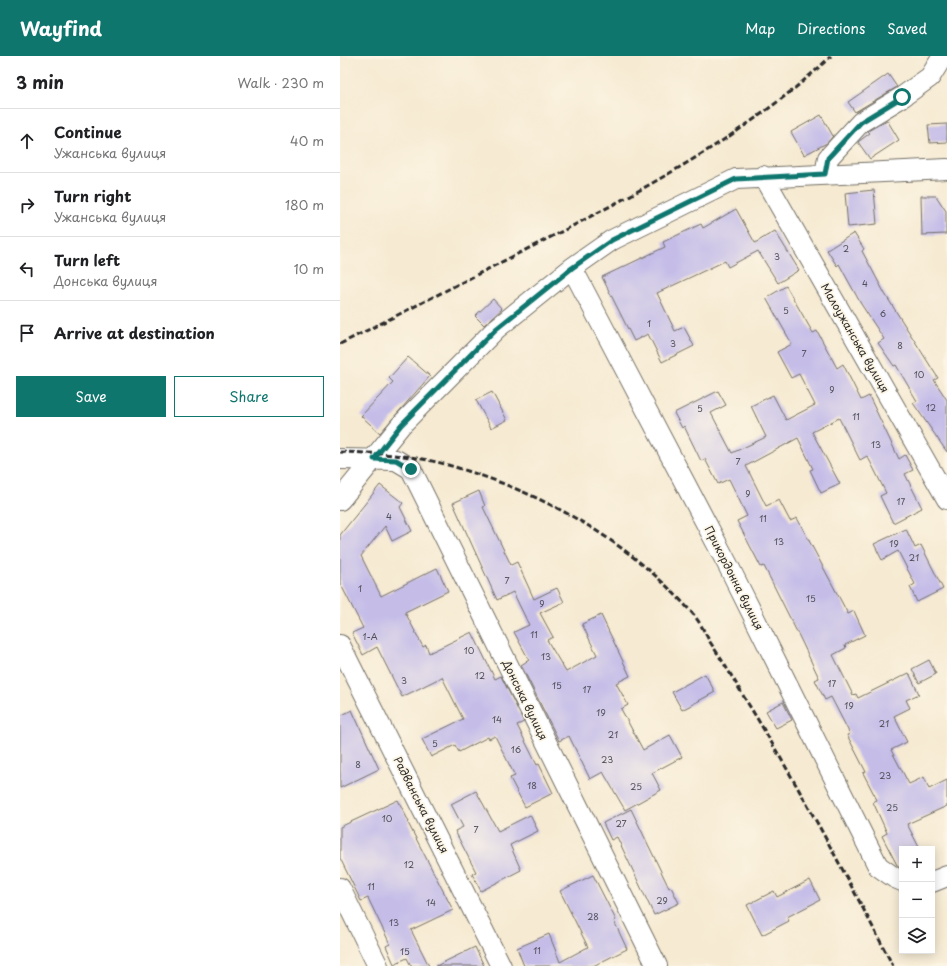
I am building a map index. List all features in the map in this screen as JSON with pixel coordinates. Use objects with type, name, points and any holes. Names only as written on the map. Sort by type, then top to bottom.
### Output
[{"type":"street","points":[[825,174],[828,158],[861,122],[902,97],[930,77],[943,56]]},
{"type":"street","points":[[340,500],[401,425],[496,329],[572,268],[612,240],[736,179],[763,176],[947,169]]},
{"type":"street","name":"Малоужанська вулиця","points":[[763,176],[947,499]]},
{"type":"street","name":"Прикордонна вулиця","points":[[572,268],[729,567],[878,866],[899,880]]},
{"type":"street","points":[[340,460],[374,459]]},
{"type":"street","name":"Донська вулиця","points":[[374,459],[396,460],[411,469],[657,966]]},
{"type":"street","name":"Радванська вулиця","points":[[340,645],[501,966]]},
{"type":"street","points":[[935,881],[947,876]]},
{"type":"street","points":[[340,888],[378,966]]},
{"type":"building","points":[[888,74],[897,87],[855,112],[848,102]]},
{"type":"building","points":[[821,115],[833,136],[827,143],[804,155],[791,132]]},
{"type":"building","points":[[887,120],[899,140],[870,159],[858,142],[870,133],[868,131]]},
{"type":"building","points":[[947,124],[947,142],[930,143],[928,125]]},
{"type":"building","points":[[874,190],[877,224],[848,227],[845,193]]},
{"type":"building","points":[[921,196],[936,196],[946,211],[946,234],[922,235]]},
{"type":"building","points":[[736,209],[755,243],[775,231],[799,270],[778,283],[758,251],[728,267],[725,261],[657,293],[675,331],[684,327],[694,346],[662,362],[648,334],[634,341],[602,277],[665,247],[663,242],[701,224],[703,228]]},
{"type":"building","points":[[854,233],[864,249],[862,251],[885,294],[938,378],[934,380],[947,400],[947,452],[913,403],[917,401],[896,365],[894,366],[878,343],[884,339],[861,304],[839,264],[837,266],[827,250]]},
{"type":"building","points":[[786,286],[813,333],[817,331],[837,368],[843,364],[861,400],[869,396],[899,459],[905,455],[913,470],[905,474],[922,508],[893,523],[880,496],[886,493],[871,463],[867,456],[860,460],[839,418],[812,432],[840,484],[821,493],[810,470],[813,469],[798,438],[746,466],[766,506],[779,500],[790,521],[797,518],[848,614],[854,611],[865,635],[845,645],[846,648],[833,655],[853,695],[856,694],[858,698],[909,673],[919,694],[906,700],[910,708],[894,716],[907,742],[891,750],[909,784],[924,777],[929,789],[947,780],[947,806],[907,824],[918,846],[899,846],[899,866],[882,836],[887,833],[873,802],[877,800],[863,773],[866,772],[847,735],[850,734],[831,697],[825,700],[815,680],[819,678],[801,640],[764,566],[761,567],[737,521],[747,516],[729,479],[718,484],[705,459],[701,461],[684,426],[682,428],[674,413],[718,391],[726,405],[711,413],[732,453],[766,437],[751,406],[773,395],[786,420],[815,405],[799,374],[791,378],[777,352],[792,344],[766,298]]},
{"type":"building","points":[[493,299],[502,309],[484,325],[475,316]]},
{"type":"building","points":[[408,357],[430,376],[380,433],[361,416],[393,382],[389,378]]},
{"type":"building","points":[[492,392],[507,420],[491,428],[476,400]]},
{"type":"building","points":[[380,485],[403,503],[400,507],[412,531],[392,541],[385,526],[361,556],[381,596],[437,568],[448,591],[405,612],[423,647],[426,645],[429,653],[472,632],[495,679],[501,676],[524,722],[517,725],[553,793],[525,807],[510,778],[515,776],[495,736],[489,739],[488,737],[459,752],[455,745],[431,757],[422,739],[463,719],[442,677],[402,697],[377,647],[363,655],[352,633],[363,628],[340,583],[340,535]]},
{"type":"building","points":[[479,491],[485,506],[483,507],[511,565],[517,562],[534,599],[557,588],[564,602],[540,613],[553,637],[547,640],[566,672],[597,655],[582,624],[601,615],[630,676],[616,683],[628,705],[621,709],[643,750],[670,735],[682,757],[652,773],[661,790],[625,810],[603,772],[590,779],[569,736],[559,741],[521,665],[529,660],[514,632],[529,625],[513,592],[497,600],[453,503]]},
{"type":"building","points":[[906,529],[915,548],[921,545],[943,589],[917,602],[910,587],[915,584],[898,551],[882,560],[874,544]]},
{"type":"building","points":[[929,660],[936,674],[919,683],[912,669]]},
{"type":"building","points":[[705,674],[715,692],[682,710],[672,692]]},
{"type":"building","points":[[783,702],[792,720],[776,728],[766,711]]},
{"type":"building","points":[[352,710],[379,769],[340,788],[340,716]]},
{"type":"building","points":[[476,791],[498,831],[530,815],[538,831],[510,845],[521,870],[481,891],[472,874],[476,872],[455,831],[463,827],[451,804]]},
{"type":"building","points":[[398,800],[409,822],[408,823],[453,910],[411,930],[429,966],[411,966],[407,958],[394,964],[386,946],[390,944],[368,898],[361,901],[340,858],[340,827]]},
{"type":"building","points":[[631,809],[669,888],[671,887],[679,903],[654,915],[617,837],[611,840],[603,823]]},
{"type":"building","points":[[593,875],[616,920],[614,921],[627,949],[593,966],[524,966],[517,948],[549,934],[560,962],[588,947],[560,891]]},
{"type":"building","points":[[810,880],[820,900],[787,917],[789,921],[762,935],[747,905],[774,891],[777,897]]},
{"type":"building","points":[[475,947],[484,966],[436,966]]},
{"type":"railway","points":[[340,344],[582,221],[695,158],[766,110],[800,84],[831,56]]},
{"type":"railway","points":[[340,452],[395,455],[422,459],[448,465],[483,476],[517,489],[550,504],[612,541],[641,563],[668,587],[698,620],[764,730],[821,830],[893,966]]},
{"type":"route","points":[[411,469],[405,464],[396,460],[374,459],[401,425],[496,329],[572,268],[612,240],[736,179],[763,176],[825,174],[828,158],[861,122],[902,97]]}]
